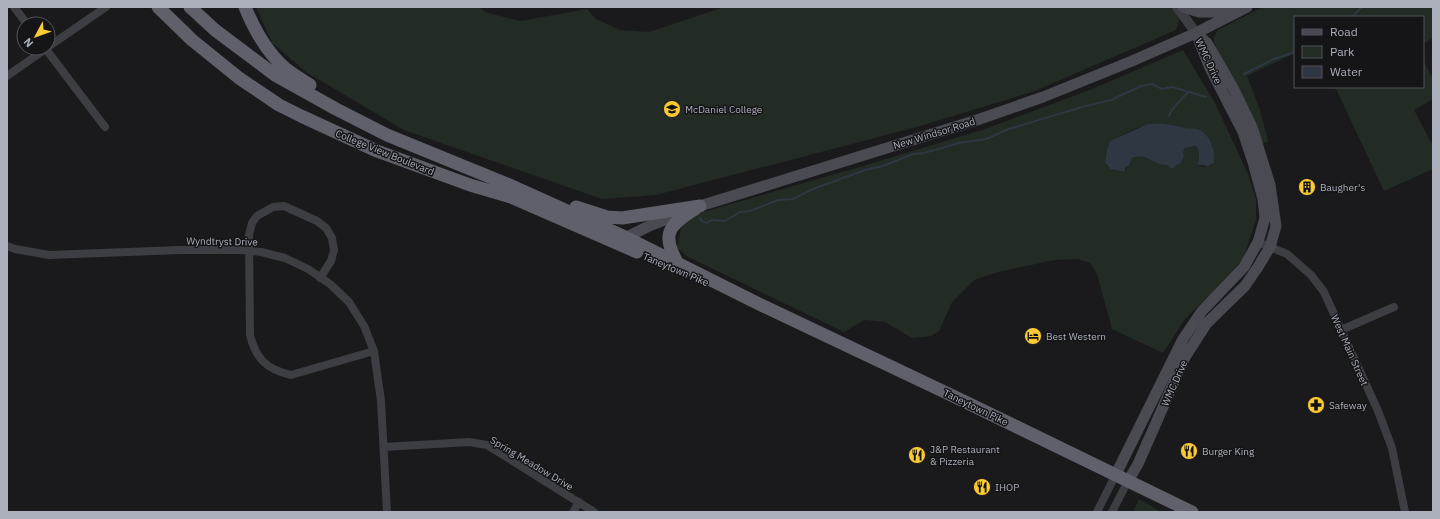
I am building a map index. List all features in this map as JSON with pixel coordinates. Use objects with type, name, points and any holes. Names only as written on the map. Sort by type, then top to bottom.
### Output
[{"type":"highway","name":"College View Boulevard","points":[[158,7],[192,40],[239,78],[279,105],[377,151],[470,185],[511,197],[620,240]]},
{"type":"highway","name":"College View Boulevard","points":[[190,7],[215,30],[275,75],[336,109],[387,135],[507,184],[620,240]]},
{"type":"highway","points":[[245,7],[264,44],[282,65],[299,78],[349,108],[486,175]]},
{"type":"highway","points":[[507,184],[607,217],[636,217],[700,206]]},
{"type":"highway","points":[[677,262],[669,245],[670,233],[674,225],[681,218],[700,206]]},
{"type":"highway","name":"Taneytown Pike","points":[[620,240],[677,262],[759,304]]},
{"type":"highway","name":"Taneytown Pike","points":[[620,240],[759,304],[1116,474],[1192,512]]},
{"type":"main road","points":[[1183,7],[1199,12],[1242,9]]},
{"type":"main road","name":"New Windsor Road","points":[[620,240],[647,226],[700,206],[978,120],[1043,98],[1196,33],[1242,9]]},
{"type":"main road","name":"WMC Drive","points":[[1116,474],[1183,339],[1202,311],[1244,267],[1258,242],[1265,218],[1253,162],[1243,132],[1210,68],[1196,33]]},
{"type":"main road","name":"WMC Drive","points":[[1128,480],[1138,464],[1185,357],[1207,324],[1245,286],[1270,247],[1276,226],[1273,201],[1268,179],[1252,127],[1233,88],[1217,60],[1206,43],[1196,33]]},
{"type":"street","points":[[14,7],[21,16]]},
{"type":"street","points":[[56,41],[106,7]]},
{"type":"street","points":[[1177,7],[1196,33]]},
{"type":"street","points":[[7,76],[35,56]]},
{"type":"street","points":[[52,56],[105,127]]},
{"type":"street","points":[[320,278],[331,261],[334,250],[332,238],[326,228],[317,221],[284,206],[274,207],[257,216],[252,223],[249,235],[250,334],[254,349],[260,359],[268,366],[280,372],[291,375],[374,351]]},
{"type":"street","name":"West Main Street","points":[[1258,242],[1287,254],[1314,278],[1324,292],[1385,429],[1392,448],[1406,512]]},
{"type":"street","name":"Wyndtryst Drive","points":[[7,246],[15,249],[49,255],[180,250],[261,252],[285,258],[308,269],[330,284],[349,302],[364,326],[374,351],[381,401],[387,512]]},
{"type":"street","points":[[1341,330],[1394,307]]},
{"type":"street","name":"Spring Meadow Drive","points":[[384,447],[469,442],[487,445],[594,512]]},
{"type":"street","points":[[1097,512],[1116,474]]},
{"type":"street","points":[[1112,512],[1128,480]]},
{"type":"street","points":[[573,512],[579,502]]},
{"type":"green space","name":"McDaniel College","points":[[256,7],[479,7],[485,12],[520,21],[587,9],[596,19],[620,30],[649,32],[724,7],[1175,7],[1179,18],[1176,30],[1035,91],[917,127],[656,195],[602,199],[404,130],[306,72],[272,43]]},
{"type":"green space","points":[[1263,7],[1433,7],[1433,38],[1424,43],[1424,16],[1294,16],[1294,53],[1247,76],[1260,110],[1268,141],[1262,144],[1214,43],[1214,37],[1218,30]]},
{"type":"green space","points":[[1183,50],[1215,103],[1248,174],[1256,199],[1256,220],[1243,259],[1217,288],[1185,319],[1163,353],[1112,329],[1097,274],[1090,263],[1078,259],[1054,260],[998,272],[974,280],[952,302],[939,331],[931,336],[912,338],[885,322],[865,320],[844,332],[686,256],[677,247],[682,223],[693,215],[985,129],[1092,89]],"holes":[[[1153,124],[1169,124],[1187,129],[1196,129],[1206,135],[1212,145],[1214,155],[1212,165],[1203,167],[1198,165],[1199,151],[1197,146],[1185,148],[1183,152],[1184,156],[1176,165],[1162,165],[1145,157],[1137,156],[1132,158],[1124,172],[1108,167],[1105,160],[1110,141],[1137,128]]]},
{"type":"green space","points":[[1424,62],[1433,79],[1433,99],[1414,110],[1433,146],[1433,169],[1384,191],[1335,88],[1424,88]]},
{"type":"green space","points":[[1139,499],[1161,512],[1133,512]]},
{"type":"water","points":[[1148,124],[1167,124],[1202,131],[1209,138],[1213,148],[1214,163],[1208,166],[1198,165],[1199,151],[1196,146],[1185,148],[1183,152],[1184,156],[1180,164],[1177,164],[1174,168],[1170,168],[1167,165],[1162,165],[1146,157],[1137,156],[1132,158],[1124,172],[1110,169],[1105,162],[1110,141]]},
{"type":"waterway","points":[[1353,16],[1362,7]]},
{"type":"waterway","points":[[1244,74],[1274,59],[1294,52]]},
{"type":"waterway","points":[[700,218],[706,223],[712,220],[725,221],[740,212],[750,211],[778,200],[793,199],[813,189],[865,170],[883,166],[913,154],[924,153],[959,143],[986,139],[1006,130],[1082,107],[1111,100],[1141,86],[1152,84],[1162,89],[1172,87],[1206,97]]},
{"type":"waterway","points":[[1169,116],[1175,106],[1188,92]]},
{"type":"place","name":"McDaniel College","points":[[672,109]]},
{"type":"place","name":"Baugher's","points":[[1307,187]]},
{"type":"place","name":"Best Western","points":[[1033,336]]},
{"type":"place","name":"Safeway","points":[[1316,405]]},
{"type":"place","name":"Burger King","points":[[1189,451]]},
{"type":"place","name":"J&P Restaurant & Pizzeria","points":[[917,455]]},
{"type":"place","name":"IHOP","points":[[982,487]]}]
